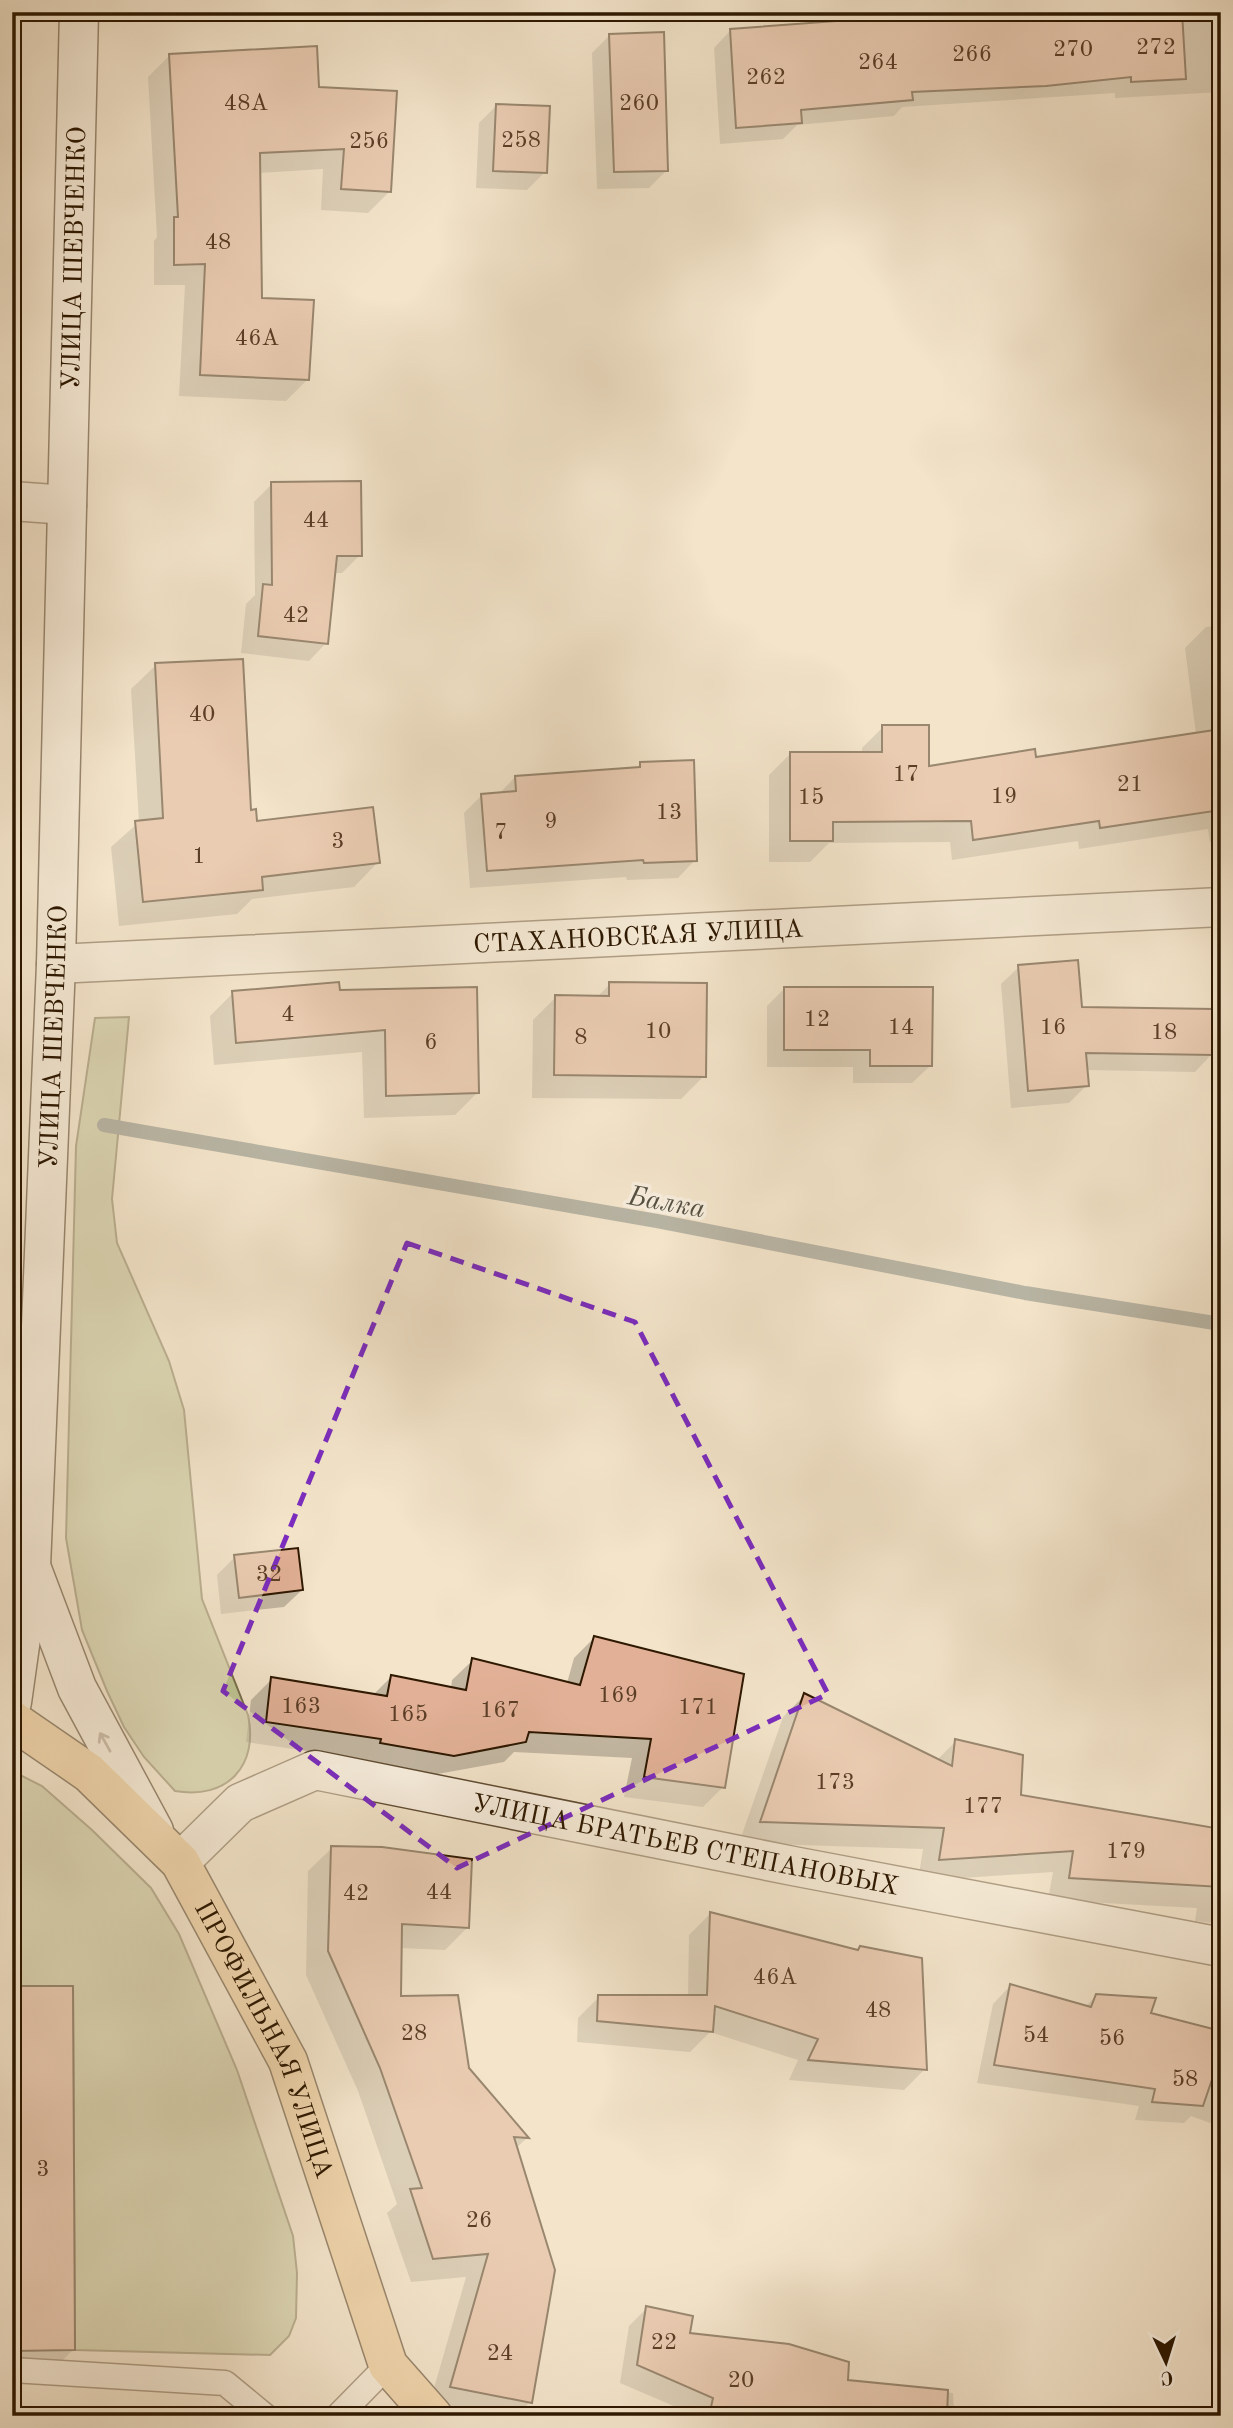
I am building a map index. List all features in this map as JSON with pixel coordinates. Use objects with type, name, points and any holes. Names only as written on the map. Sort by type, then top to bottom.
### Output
[{"type":"main road","name":"ПРОФИЛЬНАЯ УЛИЦА","points":[[12,1720],[89,1773],[171,1853],[288,2061],[388,2365],[433,2416]]},
{"type":"street","name":"УЛИЦА ШЕВЧЕНКО","points":[[12,1702],[22,1577],[56,964],[79,12]]},
{"type":"street","points":[[12,501],[67,505]]},
{"type":"street","name":"СТАХАНОВСКАЯ УЛИЦА","points":[[56,964],[1221,907]]},
{"type":"street","name":"УЛИЦА ШЕВЧЕНКО","points":[[22,1577],[90,1716],[171,1853]]},
{"type":"street","name":"УЛИЦА БРАТЬЕВ СТЕПАНОВЫХ","points":[[171,1853],[240,1803],[315,1770],[793,1866],[1221,1947]]},
{"type":"lane","points":[[338,2416],[388,2365]]},
{"type":"lane","points":[[12,2370],[225,2383],[265,2416]]},
{"type":"highlighted area","points":[[407,1243],[635,1322],[828,1694],[457,1868],[223,1691]]},
{"type":"green space","points":[[129,1017],[112,1199],[117,1243],[169,1361],[184,1410],[202,1599],[248,1715],[250,1733],[249,1750],[235,1776],[210,1790],[194,1792],[175,1791],[144,1757],[124,1727],[82,1630],[66,1538],[76,1146],[95,1018]]},
{"type":"green space","points":[[12,1771],[42,1786],[92,1830],[151,1888],[179,1934],[237,2070],[293,2236],[297,2273],[296,2318],[289,2336],[270,2355],[75,2350],[73,1987],[12,1986]]},
{"type":"building","points":[[1077,12],[1182,12],[1186,79],[1131,82],[1131,77],[1046,86],[912,92],[913,100],[801,110],[802,123],[736,128],[730,29],[904,16],[905,21],[1004,16],[1005,20]]},
{"type":"building","points":[[664,32],[668,171],[614,172],[609,34]]},
{"type":"building","points":[[317,46],[319,87],[397,91],[391,192],[341,189],[344,149],[260,153],[262,298],[314,300],[309,380],[200,375],[205,264],[174,265],[174,217],[178,217],[169,54]]},
{"type":"building","points":[[496,104],[550,106],[547,173],[493,171]]},
{"type":"building","points":[[361,481],[362,556],[337,556],[328,644],[258,636],[263,584],[272,585],[271,482]]},
{"type":"building","points":[[243,659],[251,810],[256,809],[257,821],[373,807],[380,863],[262,877],[263,890],[143,902],[135,821],[163,818],[155,663]]},
{"type":"building","points":[[882,725],[929,725],[929,766],[1035,749],[1036,757],[1221,729],[1221,810],[1100,828],[1099,821],[973,840],[971,821],[833,822],[833,841],[790,841],[790,752],[882,752]]},
{"type":"building","points":[[694,760],[697,861],[644,863],[643,860],[487,871],[481,794],[516,791],[515,776],[640,767],[640,762]]},
{"type":"building","points":[[1078,960],[1082,1007],[1214,1009],[1214,1055],[1086,1053],[1089,1086],[1028,1091],[1018,965]]},
{"type":"building","points":[[339,982],[340,990],[477,987],[479,1093],[386,1096],[385,1030],[236,1043],[232,991]]},
{"type":"building","points":[[609,982],[707,983],[706,1077],[554,1075],[555,995],[609,996]]},
{"type":"building","points":[[784,987],[933,987],[932,1066],[870,1066],[870,1050],[784,1050]]},
{"type":"building","points":[[298,1548],[303,1590],[239,1598],[234,1555]]},
{"type":"building","points":[[594,1636],[744,1674],[725,1788],[644,1777],[651,1739],[529,1732],[526,1742],[454,1756],[380,1743],[381,1739],[266,1722],[271,1677],[387,1696],[391,1675],[466,1690],[472,1658],[580,1685]]},
{"type":"building","points":[[804,1693],[952,1766],[955,1739],[1023,1755],[1021,1795],[1221,1829],[1221,1887],[1069,1878],[1073,1851],[939,1860],[944,1828],[760,1822]]},
{"type":"building","points":[[331,1846],[382,1847],[472,1859],[469,1928],[402,1924],[401,1996],[458,1995],[469,2068],[529,2138],[514,2137],[555,2270],[532,2403],[450,2387],[488,2254],[433,2259],[410,2189],[422,2188],[380,2068],[328,1951]]},
{"type":"building","points":[[710,1912],[858,1950],[860,1946],[922,1958],[927,2070],[808,2060],[818,2039],[715,2006],[713,2032],[597,2021],[598,1995],[707,1995]]},
{"type":"building","points":[[1010,1984],[1091,2007],[1096,1994],[1156,1998],[1151,2013],[1221,2031],[1221,2053],[1203,2106],[1152,2102],[1155,2089],[994,2065]]},
{"type":"building","points":[[12,1986],[73,1986],[75,2350],[12,2351]]},
{"type":"building","points":[[646,2306],[693,2316],[690,2333],[789,2344],[849,2362],[848,2380],[948,2390],[947,2416],[709,2416],[713,2398],[637,2365]]},
{"type":"waterway","name":"Балка","points":[[104,1125],[657,1221],[1025,1293],[1221,1324]]}]
